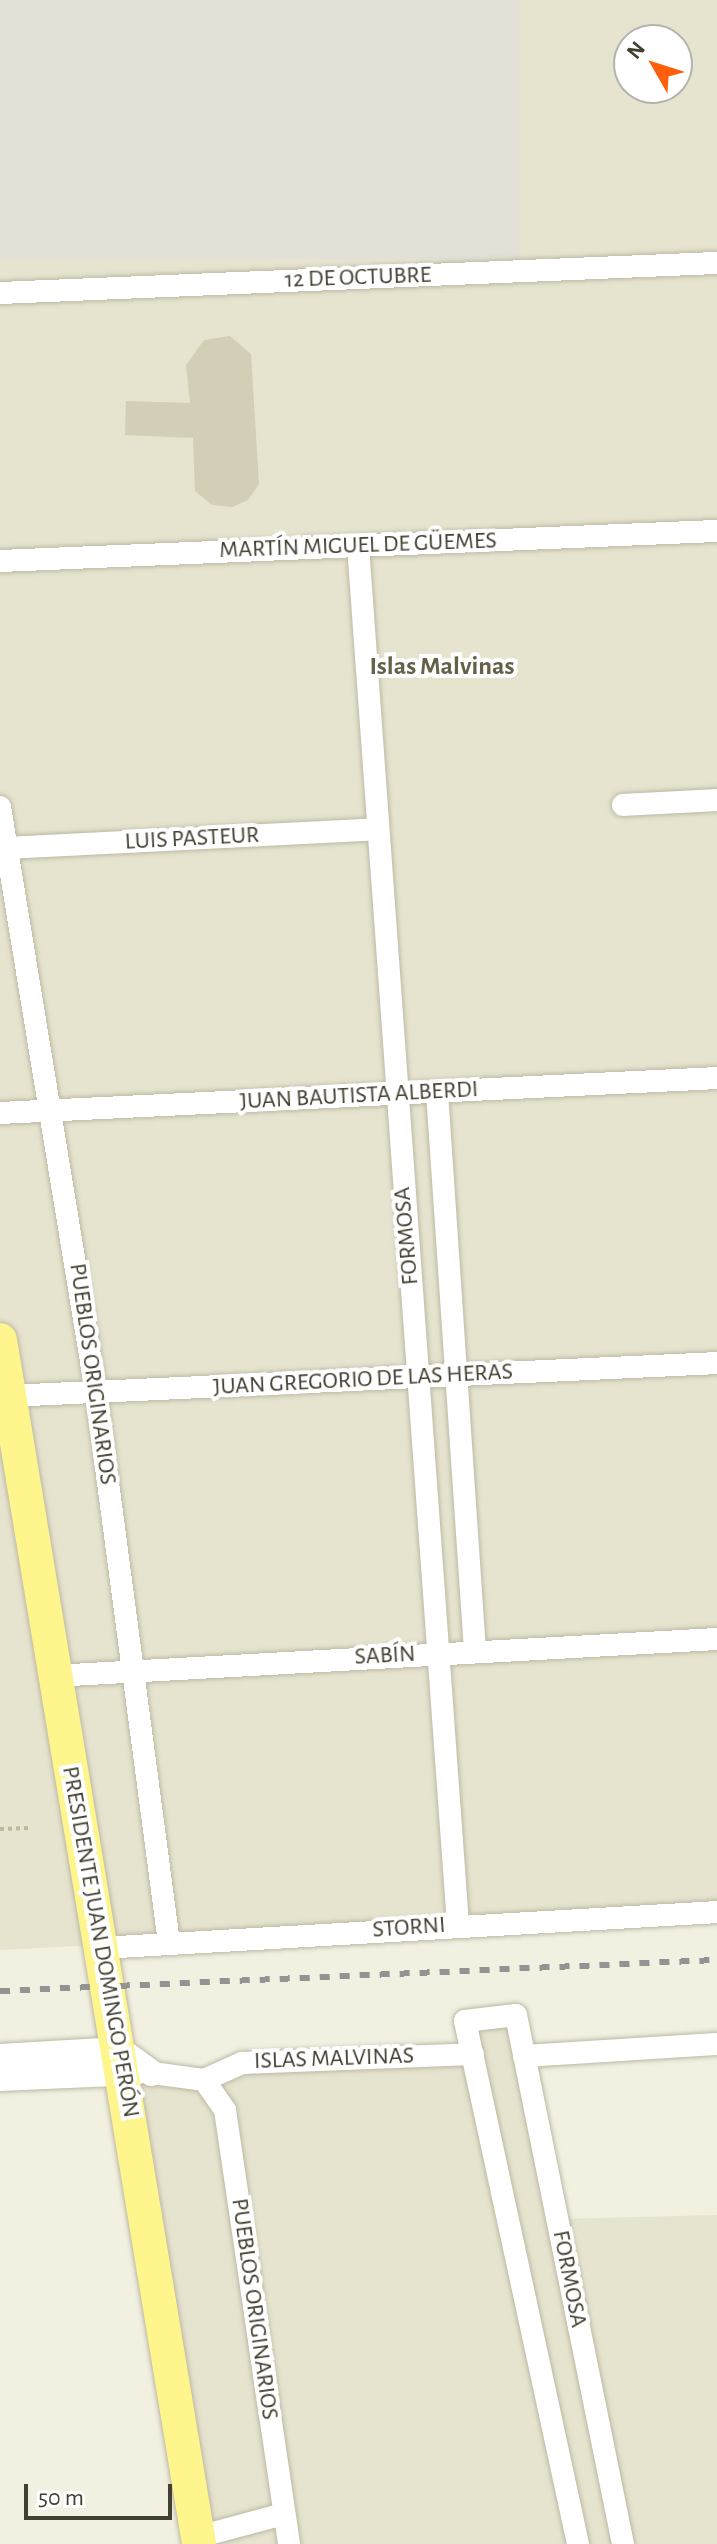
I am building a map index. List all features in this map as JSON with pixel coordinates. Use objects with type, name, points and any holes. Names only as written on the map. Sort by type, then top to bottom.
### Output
[{"type":"main road","name":"PRESIDENTE JUAN DOMINGO PERÓN","points":[[0,1340],[8,1396],[9,1463],[53,1676],[101,1948],[131,2065],[198,2540]]},
{"type":"street","name":"12 DE OCTUBRE","points":[[0,293],[717,263]]},
{"type":"street","name":"MARTÍN MIGUEL DE GÜEMES","points":[[0,561],[717,531]]},
{"type":"street","name":"FORMOSA","points":[[358,546],[395,1095],[441,1653],[458,1925]]},
{"type":"street","points":[[623,805],[717,800]]},
{"type":"street","name":"PUEBLOS ORIGINARIOS","points":[[0,807],[53,1111],[96,1392],[169,1943]]},
{"type":"street","name":"LUIS PASTEUR","points":[[7,848],[377,829]]},
{"type":"street","name":"JUAN BAUTISTA ALBERDI","points":[[0,1113],[717,1078]]},
{"type":"street","name":"FORMOSA","points":[[437,1092],[475,1651]]},
{"type":"street","name":"JUAN GREGORIO DE LAS HERAS","points":[[8,1396],[717,1363]]},
{"type":"street","name":"SABÍN","points":[[53,1676],[717,1639]]},
{"type":"street","name":"STORNI","points":[[101,1948],[717,1912]]},
{"type":"street","name":"FORMOSA","points":[[578,2544],[465,2021],[516,2015],[623,2544]]},
{"type":"street","points":[[524,2056],[717,2044]]},
{"type":"street","name":"ISLAS MALVINAS","points":[[204,2080],[242,2063],[473,2054]]},
{"type":"street","points":[[0,2057],[131,2065],[204,2080]]},
{"type":"street","points":[[0,2078],[131,2065]]},
{"type":"street","name":"PUEBLOS ORIGINARIOS","points":[[204,2080],[225,2110],[289,2544]]},
{"type":"street","points":[[198,2540],[283,2514]]},
{"type":"path","points":[[0,1829],[28,1828]]},
{"type":"shaded area","points":[[0,0],[717,0],[717,1912],[0,1950]]},
{"type":"shaded area","points":[[0,0],[520,0],[520,259],[0,259]]},
{"type":"shaded area","points":[[516,2015],[557,2219],[717,2215],[717,2544],[199,2544],[123,2071],[204,2080],[242,2063],[473,2054],[465,2021]]},
{"type":"building","points":[[230,336],[251,354],[259,484],[248,500],[232,507],[212,505],[195,491],[193,438],[125,435],[126,401],[190,403],[186,365],[204,340]]},
{"type":"railway","points":[[0,1991],[717,1960]]},
{"type":"district","name":"Islas Malvinas","points":[[442,667]]}]
